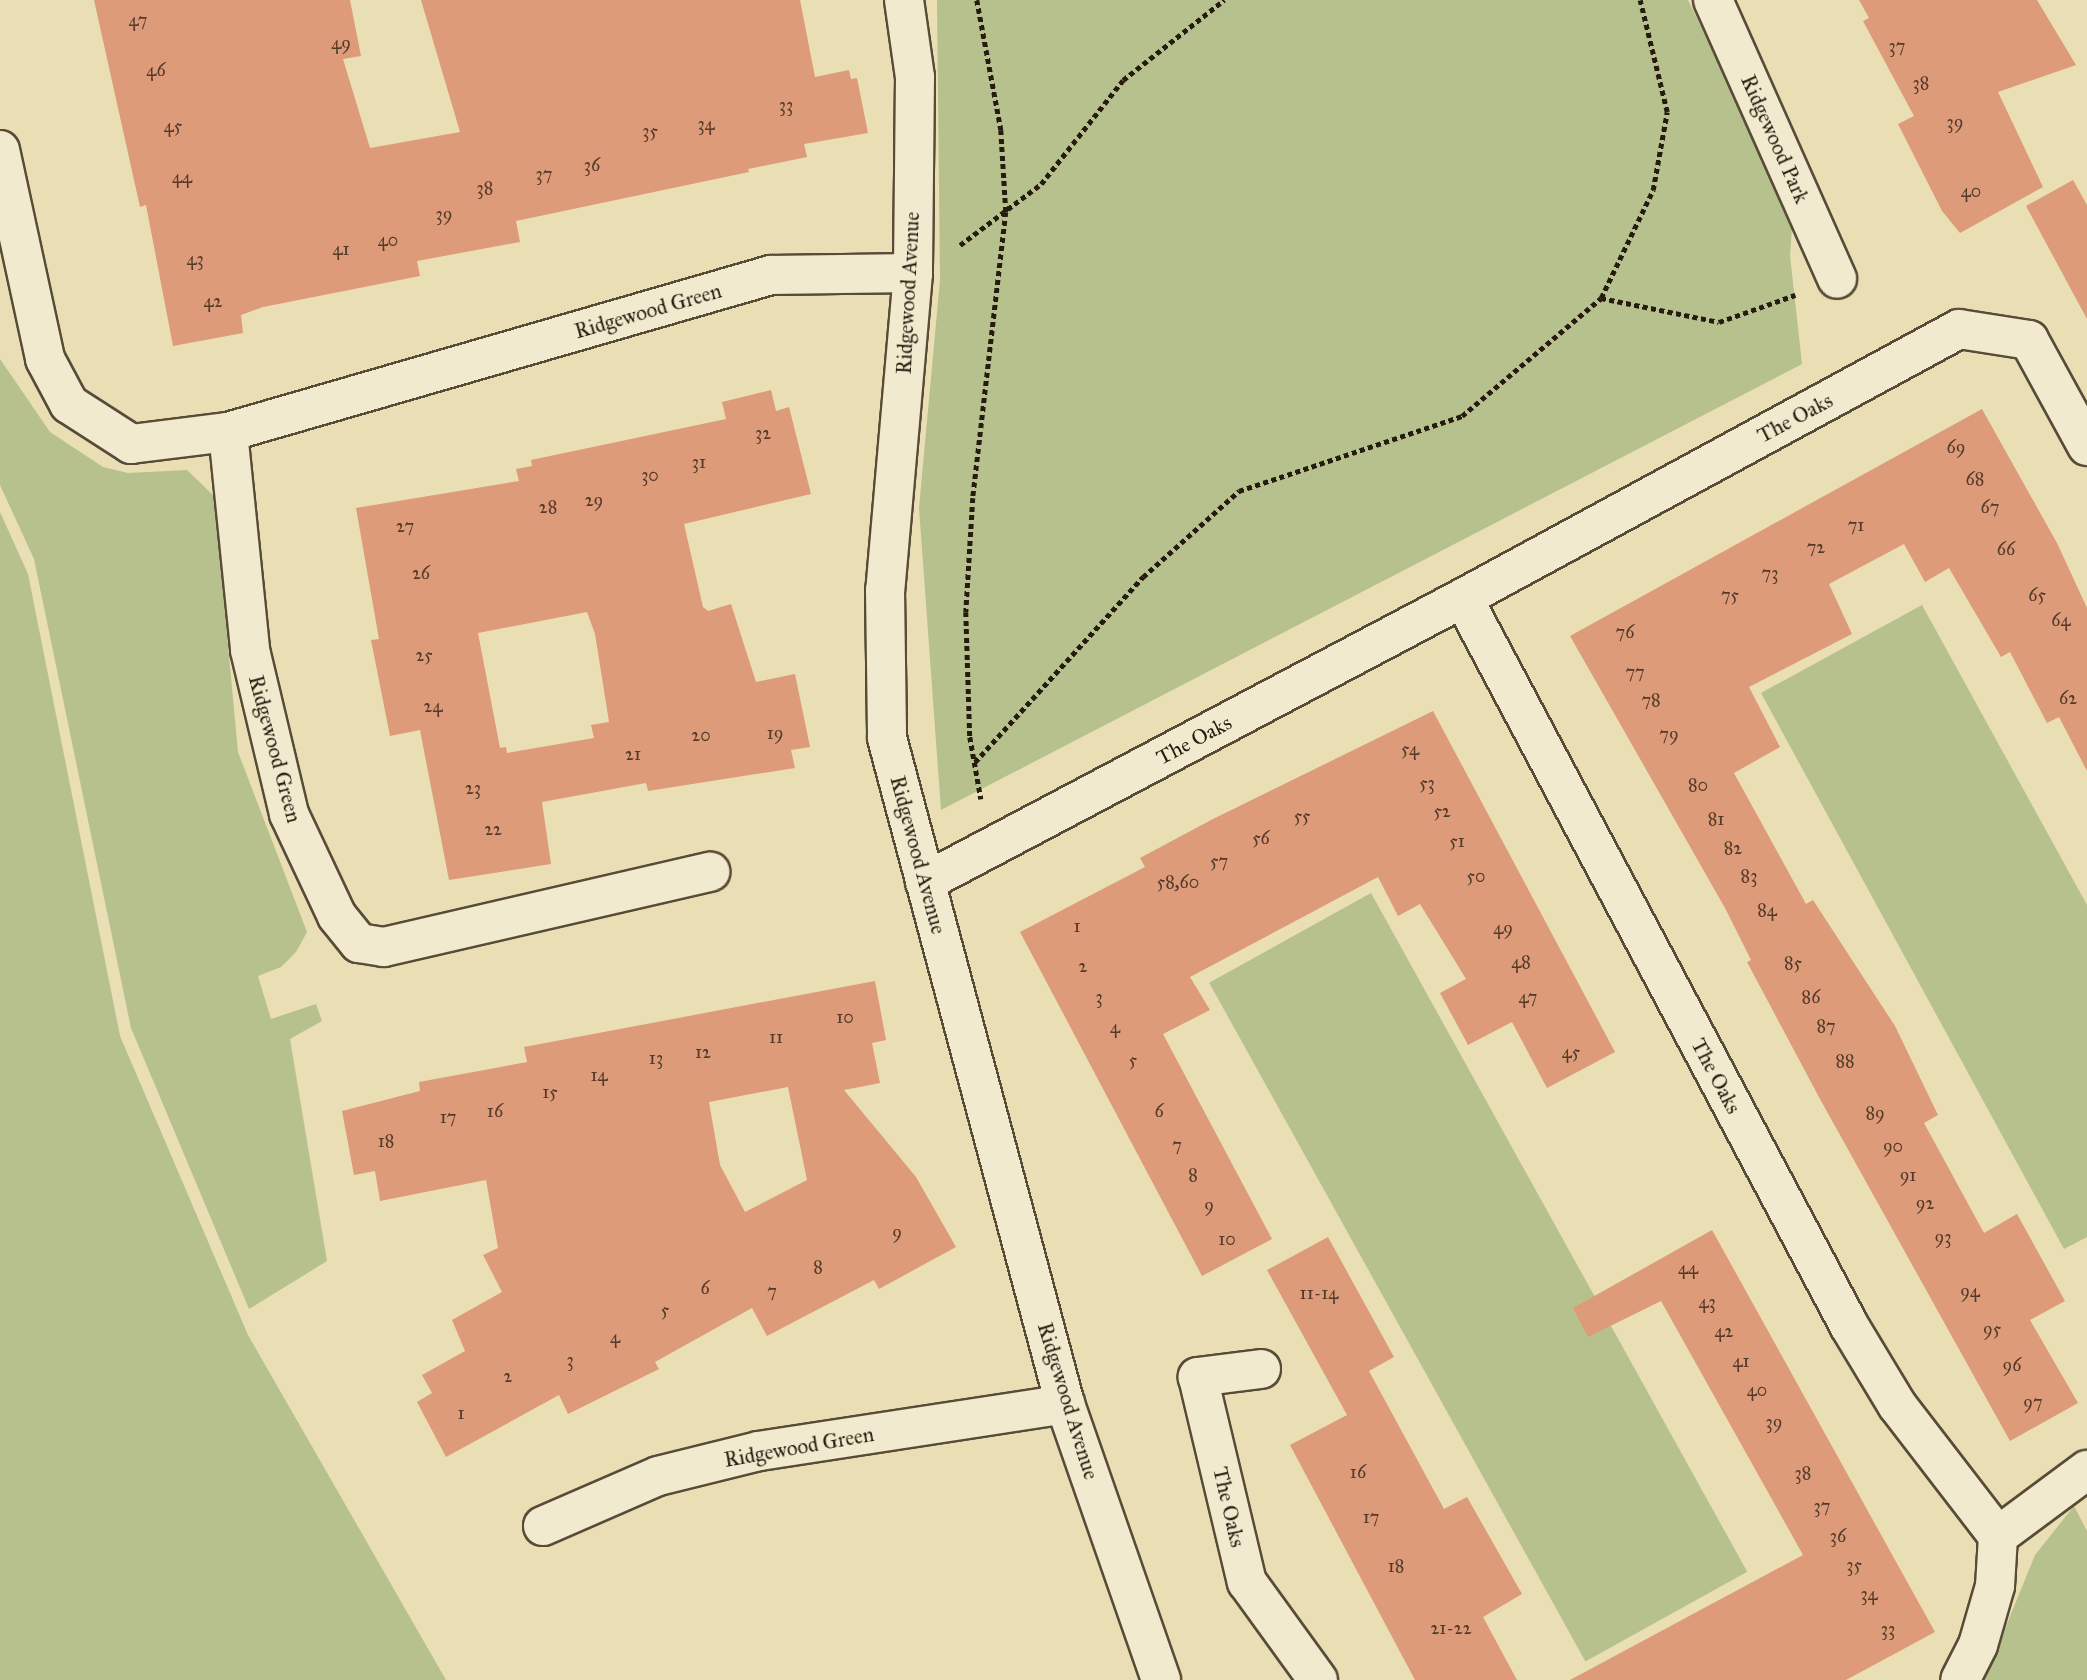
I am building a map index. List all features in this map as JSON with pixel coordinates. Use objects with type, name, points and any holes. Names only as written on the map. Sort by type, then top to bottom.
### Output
[{"type":"street","name":"Ridgewood Avenue","points":[[904,0],[915,77],[913,273],[885,590],[887,738],[1065,1404],[1161,1680]]},
{"type":"street","name":"Ridgewood Park","points":[[1713,0],[1837,279]]},
{"type":"street","name":"Ridgewood Green","points":[[0,150],[45,359],[69,404],[131,444],[228,432],[771,275],[913,273]]},
{"type":"street","name":"The Oaks","points":[[925,882],[1463,598],[1959,329],[2029,340],[2086,442]]},
{"type":"street","name":"Ridgewood Green","points":[[228,432],[250,650],[289,814],[337,916],[359,943],[384,947],[710,872]]},
{"type":"street","name":"The Oaks","points":[[1463,598],[1850,1327],[1897,1405],[1998,1536]]},
{"type":"street","name":"The Oaks","points":[[1261,1369],[1198,1377],[1247,1581],[1318,1680]]},
{"type":"street","name":"Ridgewood Green","points":[[543,1526],[658,1476],[759,1451],[1065,1404]]},
{"type":"street","points":[[1960,1680],[1978,1645],[1995,1586],[1998,1536],[2087,1470]]},
{"type":"path","points":[[977,0],[1001,130],[1006,212],[969,562],[967,626],[975,762],[990,848]]},
{"type":"path","points":[[913,273],[1006,212],[1041,184],[1123,80],[1224,0]]},
{"type":"path","points":[[975,762],[1143,577],[1239,491],[1462,416],[1601,298],[1653,190],[1667,112],[1640,0]]},
{"type":"path","points":[[1601,298],[1719,321],[1837,279]]},
{"type":"green space","points":[[937,0],[1688,0],[1793,215],[1790,255],[1802,364],[941,810],[919,508],[940,280]]},
{"type":"green space","points":[[0,359],[50,432],[103,467],[128,473],[187,470],[214,496],[238,752],[307,932],[296,952],[281,967],[258,976],[271,1019],[316,1004],[322,1021],[290,1039],[327,1261],[249,1309],[131,1028],[34,559],[0,485]]},
{"type":"green space","points":[[0,512],[28,574],[120,1036],[248,1335],[446,1680],[0,1680]]},
{"type":"green space","points":[[1922,605],[2087,905],[2087,1237],[2064,1249],[1761,693]]},
{"type":"green space","points":[[1371,893],[1747,1572],[1585,1661],[1209,983]]},
{"type":"green space","points":[[2074,1506],[2087,1531],[2087,1680],[1984,1680],[2035,1555]]},
{"type":"building","points":[[94,0],[350,0],[361,56],[343,59],[370,148],[460,132],[421,0],[800,0],[815,77],[849,70],[851,79],[857,78],[868,133],[804,144],[807,157],[748,169],[749,172],[516,221],[520,242],[417,261],[420,276],[263,307],[241,315],[243,333],[173,346],[146,205],[140,207]]},
{"type":"building","points":[[1859,0],[2037,0],[2076,65],[1998,92],[2043,187],[1960,233],[1942,211],[1898,124],[1914,116],[1863,21],[1869,18]]},
{"type":"building","points":[[2073,180],[2087,205],[2087,319],[2026,206]]},
{"type":"building","points":[[771,390],[776,411],[789,407],[811,494],[684,524],[703,607],[708,611],[731,604],[756,682],[795,674],[810,747],[791,750],[795,768],[648,791],[646,783],[542,802],[551,864],[449,880],[420,730],[390,736],[371,640],[379,639],[356,508],[519,481],[516,469],[532,466],[531,460],[726,419],[722,402]],"holes":[[[587,612],[595,634],[609,722],[591,725],[594,738],[507,753],[506,747],[500,748],[478,633]]]},
{"type":"building","points":[[1982,409],[2057,543],[2087,608],[2087,771],[2059,717],[2047,723],[2010,652],[2001,657],[1949,568],[1925,582],[1904,544],[1829,584],[1852,634],[1749,687],[1780,747],[1734,773],[1806,904],[1813,900],[1895,1026],[1938,1115],[1924,1123],[1984,1233],[2017,1214],[2065,1301],[2030,1320],[2078,1403],[2010,1441],[1820,1099],[1747,962],[1751,960],[1725,908],[1570,636]]},
{"type":"building","points":[[1433,711],[1615,1052],[1547,1088],[1512,1022],[1468,1045],[1440,993],[1466,979],[1420,904],[1398,916],[1378,877],[1190,977],[1210,1010],[1163,1034],[1272,1239],[1202,1276],[1020,932],[1145,867],[1140,858],[1213,819]]},
{"type":"building","points":[[875,981],[886,1040],[872,1043],[880,1083],[844,1090],[916,1177],[956,1247],[879,1289],[874,1280],[767,1336],[752,1308],[655,1362],[659,1369],[568,1414],[559,1395],[446,1457],[417,1402],[432,1393],[422,1375],[465,1351],[452,1320],[502,1292],[483,1255],[498,1248],[486,1180],[380,1201],[375,1171],[354,1175],[342,1111],[420,1091],[419,1082],[527,1062],[524,1047]],"holes":[[[788,1087],[807,1180],[745,1212],[720,1165],[709,1102]]]},
{"type":"building","points":[[1712,1230],[1935,1632],[1846,1680],[1570,1680],[1803,1555],[1661,1301],[1588,1337],[1573,1308]]},
{"type":"building","points":[[1328,1237],[1394,1357],[1369,1371],[1444,1509],[1467,1497],[1522,1594],[1483,1617],[1517,1680],[1415,1680],[1290,1445],[1347,1415],[1267,1270]]}]
